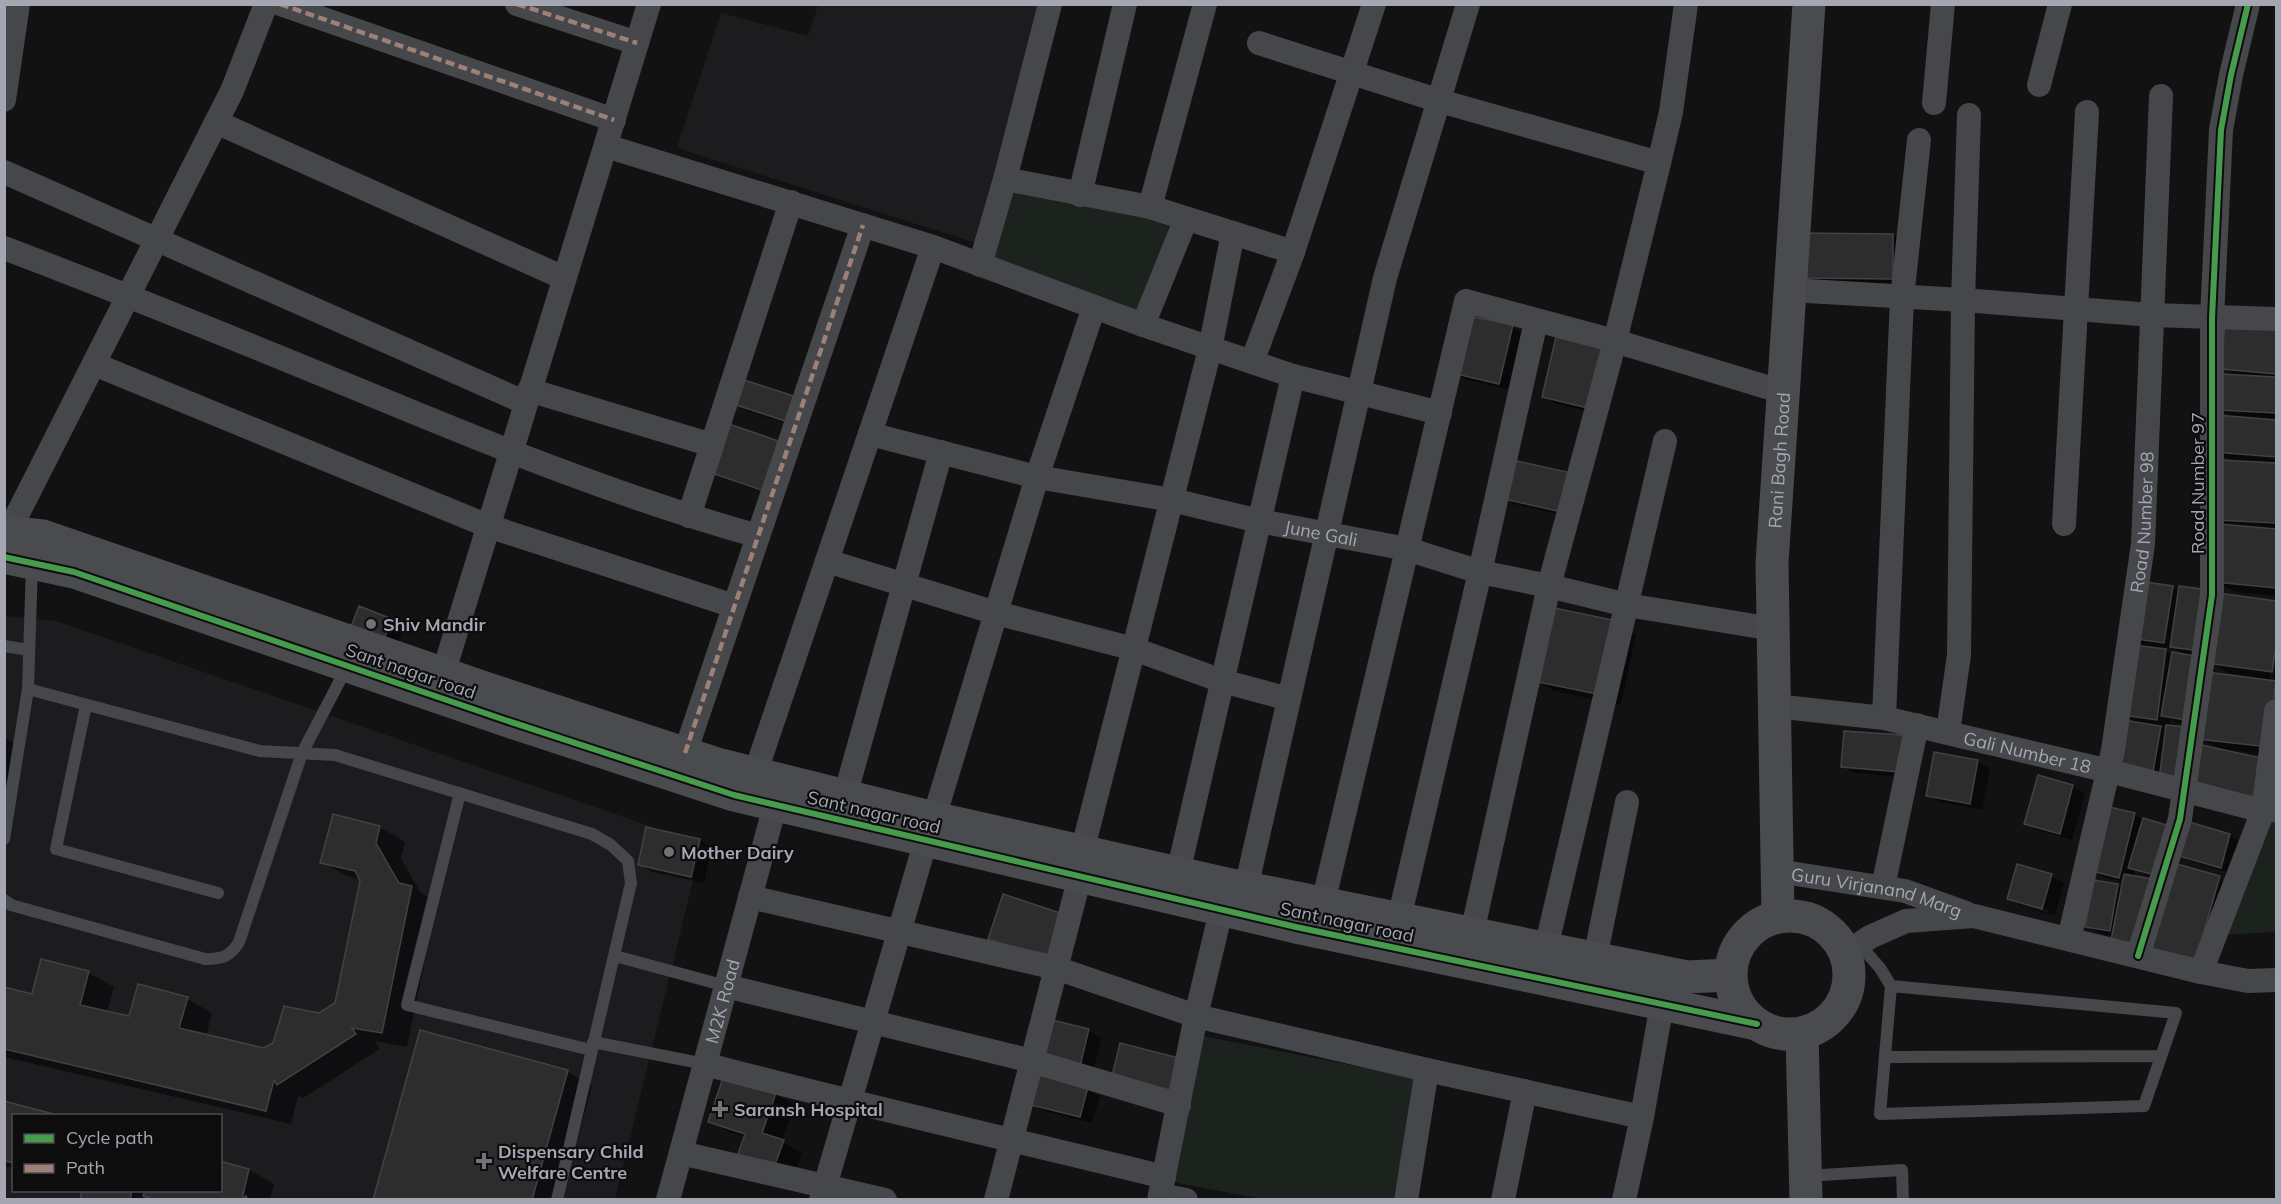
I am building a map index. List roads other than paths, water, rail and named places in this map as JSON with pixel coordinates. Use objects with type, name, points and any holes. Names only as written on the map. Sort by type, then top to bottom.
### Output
[{"type":"street","points":[[4,100],[18,4]]},
{"type":"street","points":[[21,546],[94,364],[232,92],[266,4]]},
{"type":"street","points":[[280,4],[614,120]]},
{"type":"street","points":[[517,4],[637,43]]},
{"type":"street","points":[[443,674],[649,4]]},
{"type":"street","points":[[980,265],[1005,179],[1050,4]]},
{"type":"street","points":[[1080,195],[1125,4]]},
{"type":"street","points":[[1150,207],[1205,4]]},
{"type":"street","points":[[1252,362],[1293,252],[1374,4]]},
{"type":"street","points":[[1161,1191],[1196,1016],[1289,699],[1385,278],[1468,4]]},
{"type":"street","points":[[1472,933],[1549,586],[1615,341],[1671,112],[1686,4]]},
{"type":"street","name":"Rani Bagh Road","points":[[1778,916],[1772,563],[1809,4]]},
{"type":"street","points":[[1934,103],[1943,4]]},
{"type":"street","points":[[2039,85],[2060,4]]},
{"type":"street","name":"Road Number 97","points":[[2138,956],[2180,819],[2212,595],[2212,318],[2221,130],[2248,4]]},
{"type":"street","points":[[1259,43],[1440,101],[1659,163]]},
{"type":"street","name":"Road Number 98","points":[[2069,939],[2114,750],[2143,544],[2160,96]]},
{"type":"street","points":[[2064,524],[2087,112]]},
{"type":"street","points":[[1948,732],[1959,655],[1969,115]]},
{"type":"street","points":[[216,123],[564,278]]},
{"type":"street","points":[[1884,718],[1902,298],[1919,140]]},
{"type":"street","points":[[606,146],[933,247],[1143,326],[1293,376],[1440,413]]},
{"type":"street","points":[[4,172],[527,396],[712,445]]},
{"type":"street","points":[[1005,179],[1150,207],[1293,252]]},
{"type":"street","points":[[688,516],[791,202]]},
{"type":"street","points":[[1143,326],[1186,219]]},
{"type":"street","points":[[685,753],[863,225]]},
{"type":"street","points":[[996,1200],[1210,349],[1233,233]]},
{"type":"street","name":"M2K Road","points":[[668,1200],[750,897],[771,786],[827,561],[933,247]]},
{"type":"street","points":[[4,248],[129,295],[511,452],[688,516],[758,536]]},
{"type":"street","points":[[1790,290],[1964,300],[2152,315],[2277,319]]},
{"type":"street","points":[[1323,903],[1466,301],[1615,341],[1783,392]]},
{"type":"street","points":[[822,1193],[1037,477],[1094,307]]},
{"type":"street","points":[[1399,919],[1536,321]]},
{"type":"street","points":[[94,364],[488,526],[734,606]]},
{"type":"street","points":[[1178,873],[1293,376]]},
{"type":"street","name":"June Gali","points":[[870,434],[1037,477],[1172,500],[1259,521],[1327,532],[1407,549],[1480,572],[1627,605],[1773,629]]},
{"type":"street","points":[[1546,948],[1665,441]]},
{"type":"street","points":[[845,796],[941,453]]},
{"type":"street","name":"Sant nagar road","points":[[21,546],[43,536],[443,674],[685,753],[771,786],[930,829],[1081,864],[1231,894],[1662,1004],[1757,1024]]},
{"type":"street","name":"Sant nagar road","points":[[21,546],[74,572],[712,788],[771,786],[845,796],[930,829]]},
{"type":"street","points":[[827,561],[996,614],[1134,650],[1222,681],[1289,699]]},
{"type":"street","name":"Gali Number 18","points":[[1774,706],[1884,718],[2270,811]]},
{"type":"street","points":[[2201,972],[2270,811],[2277,711]]},
{"type":"street","points":[[1883,887],[1917,725]]},
{"type":"street","points":[[1595,958],[1627,802]]},
{"type":"street","name":"Sant nagar road","points":[[1081,864],[1178,873],[1231,894],[1323,903],[1687,977],[1730,975]]},
{"type":"street","name":"Guru Virjanand Marg","points":[[1777,871],[1905,891],[1974,916],[2201,972],[2248,981],[2277,980]]},
{"type":"street","points":[[750,897],[1056,968],[1196,1016],[1642,1117]]},
{"type":"street","points":[[1797,915],[1823,925],[1852,949],[1849,962],[1849,986],[1840,1007],[1827,1022],[1802,1033],[1781,1034],[1757,1024],[1742,1010],[1735,998],[1730,975],[1732,958],[1740,942],[1757,925],[1778,916],[1797,915]]},
{"type":"street","name":"Guru Virjanand Marg","points":[[1852,949],[1885,929],[1906,921],[1974,916]]},
{"type":"street","points":[[726,987],[1032,1061],[1179,1105]]},
{"type":"street","points":[[1624,1200],[1642,1117],[1662,1004]]},
{"type":"street","points":[[1802,1033],[1806,1188]]},
{"type":"street","points":[[705,1064],[848,1102],[1012,1140],[1186,1200]]},
{"type":"street","points":[[1406,1200],[1427,1070]]},
{"type":"street","points":[[1503,1200],[1525,1091]]},
{"type":"street","points":[[681,1153],[822,1193],[885,1200]]},
{"type":"lane","points":[[4,839],[28,689],[29,650],[21,546]]},
{"type":"lane","points":[[4,646],[29,650]]},
{"type":"lane","points":[[4,900],[11,905],[205,959],[220,959],[232,953],[239,942],[302,753],[348,665]]},
{"type":"lane","points":[[28,689],[260,751],[335,755],[592,834],[611,845],[628,861],[631,883],[557,1200]]},
{"type":"lane","points":[[86,705],[56,849],[218,893]]},
{"type":"lane","points":[[460,793],[407,1005],[592,1046],[705,1064]]},
{"type":"lane","points":[[1852,949],[1880,968],[1891,986],[1880,1114],[2144,1106],[2176,1013],[1891,986]]},
{"type":"lane","points":[[615,956],[726,987]]},
{"type":"lane","points":[[1885,1057],[2161,1056]]},
{"type":"lane","points":[[1806,1188],[1902,1170],[1903,1200]]},
{"type":"place","name":"Shiv Mandir","points":[[371,624]]},
{"type":"place","name":"Mother Dairy","points":[[669,852]]},
{"type":"place","name":"Saransh Hospital","points":[[720,1109]]},
{"type":"place","name":"Dispensary Child Welfare Centre","points":[[484,1161]]}]
